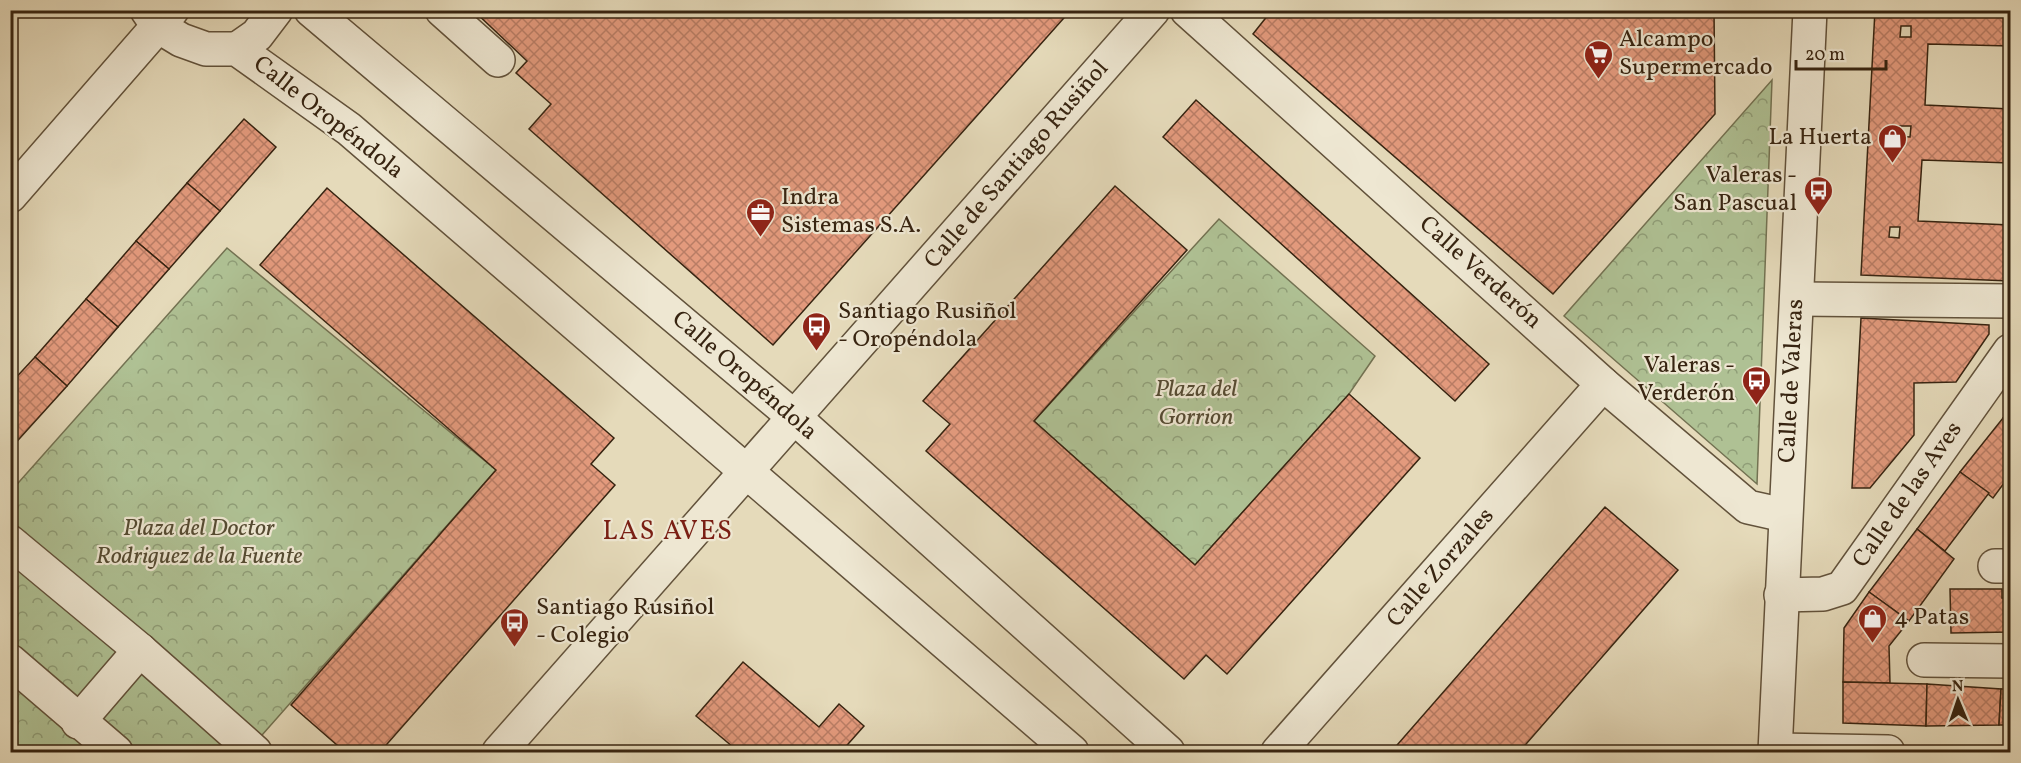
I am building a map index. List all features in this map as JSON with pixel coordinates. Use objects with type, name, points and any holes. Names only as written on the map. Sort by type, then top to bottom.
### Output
[{"type":"street","name":"Calle Oropéndola","points":[[159,16],[181,40],[206,49],[237,48],[257,35],[276,10]]},
{"type":"street","name":"Calle Oropéndola","points":[[311,10],[794,417],[1167,753]]},
{"type":"street","points":[[442,10],[498,60]]},
{"type":"street","name":"Calle de Santiago Rusiñol","points":[[499,753],[1153,10]]},
{"type":"street","name":"Calle Verderón","points":[[1187,10],[1603,384],[1748,507],[1784,515]]},
{"type":"street","name":"Calle de Valeras","points":[[1775,752],[1784,515],[1797,299],[1810,10]]},
{"type":"street","points":[[10,196],[159,16]]},
{"type":"street","name":"Calle Oropéndola","points":[[237,48],[349,129],[1072,753]]},
{"type":"street","points":[[1797,299],[2010,301]]},
{"type":"street","name":"Calle de las Aves","points":[[1781,595],[1823,594],[1842,588],[2010,351]]},
{"type":"street","name":"Calle Zorzales","points":[[1278,753],[1603,384]]},
{"type":"street","points":[[10,542],[140,650],[255,753]]},
{"type":"street","points":[[78,722],[140,650]]},
{"type":"street","points":[[1924,660],[2010,661]]},
{"type":"street","points":[[10,661],[116,753]]},
{"type":"street","points":[[1775,752],[1888,753]]},
{"type":"green space","points":[[1772,80],[1757,484],[1564,316]]},
{"type":"green space","name":"Plaza del Gorrion","points":[[1219,219],[1375,356],[1349,394],[1195,565],[1034,421]]},
{"type":"green space","name":"Plaza del Doctor Rodriguez de la Fuente","points":[[227,248],[496,470],[247,752],[11,752],[11,491]]},
{"type":"building","name":"Indra Sistemas S.A.","points":[[473,10],[1071,10],[773,345],[529,129],[551,104],[516,73],[527,61]]},
{"type":"building","points":[[1272,10],[1714,10],[1715,114],[1553,294],[1253,34]]},
{"type":"building","points":[[1875,10],[2010,10],[2010,46],[1928,44],[1925,105],[2010,109],[2010,163],[1922,160],[1918,221],[2010,225],[2010,281],[1861,275]],"holes":[[[1901,26],[1911,26],[1911,37],[1900,37]],[[1895,126],[1911,126],[1910,137],[1894,136]],[[1890,227],[1900,227],[1899,238],[1889,237]]]},
{"type":"building","points":[[1196,100],[1489,364],[1455,401],[1163,137]]},
{"type":"building","points":[[244,119],[276,147],[220,211],[187,183]]},
{"type":"building","points":[[187,183],[220,211],[169,269],[136,241]]},
{"type":"building","points":[[1115,186],[1187,250],[1034,421],[1195,565],[1349,394],[1420,458],[1227,674],[1206,655],[1184,679],[926,451],[950,424],[923,401]]},
{"type":"building","points":[[327,188],[614,438],[591,464],[615,485],[380,752],[345,752],[291,705],[496,470],[260,265]]},
{"type":"building","points":[[136,241],[169,269],[118,327],[86,299]]},
{"type":"building","points":[[86,299],[118,327],[67,386],[35,357]]},
{"type":"building","points":[[1861,318],[1989,325],[1989,334],[1956,382],[1914,383],[1914,435],[1870,488],[1852,488]]},
{"type":"building","points":[[35,357],[67,386],[10,449],[10,384]]},
{"type":"building","points":[[2010,407],[2010,424],[2003,418]]},
{"type":"building","points":[[2003,418],[2010,424],[2010,475],[1993,498],[1960,472]]},
{"type":"building","points":[[1960,472],[1989,493],[1945,551],[1917,529]]},
{"type":"building","points":[[1605,507],[1678,570],[1519,752],[1391,752]]},
{"type":"building","points":[[1917,529],[1954,559],[1909,621],[1869,592]]},
{"type":"building","points":[[1950,589],[2002,589],[2002,598],[2010,598],[2010,632],[1951,633]]},
{"type":"building","points":[[1869,592],[1909,621],[1889,646],[1890,683],[1843,682],[1844,628]]},
{"type":"building","points":[[743,662],[819,727],[839,704],[864,726],[841,752],[739,752],[696,716]]},
{"type":"building","points":[[1843,682],[1927,684],[1926,726],[1843,723]]},
{"type":"building","points":[[1927,684],[2001,689],[1999,725],[1926,726]]},
{"type":"building","points":[[2001,689],[2010,689],[2010,725],[1999,725]]},
{"type":"place","name":"Alcampo Supermercado","points":[[1598,80]]},
{"type":"place","name":"La Huerta","points":[[1893,164]]},
{"type":"place","name":"Valeras - San Pascual","points":[[1818,216]]},
{"type":"place","name":"Indra Sistemas S.A.","points":[[760,238]]},
{"type":"place","name":"Santiago Rusiñol - Oropéndola","points":[[817,352]]},
{"type":"place","name":"Valeras - Verderón","points":[[1756,406]]},
{"type":"place","name":"4 Patas","points":[[1873,644]]},
{"type":"place","name":"Santiago Rusiñol - Colegio","points":[[515,648]]},
{"type":"district","name":"LAS AVES","points":[[668,532]]}]
